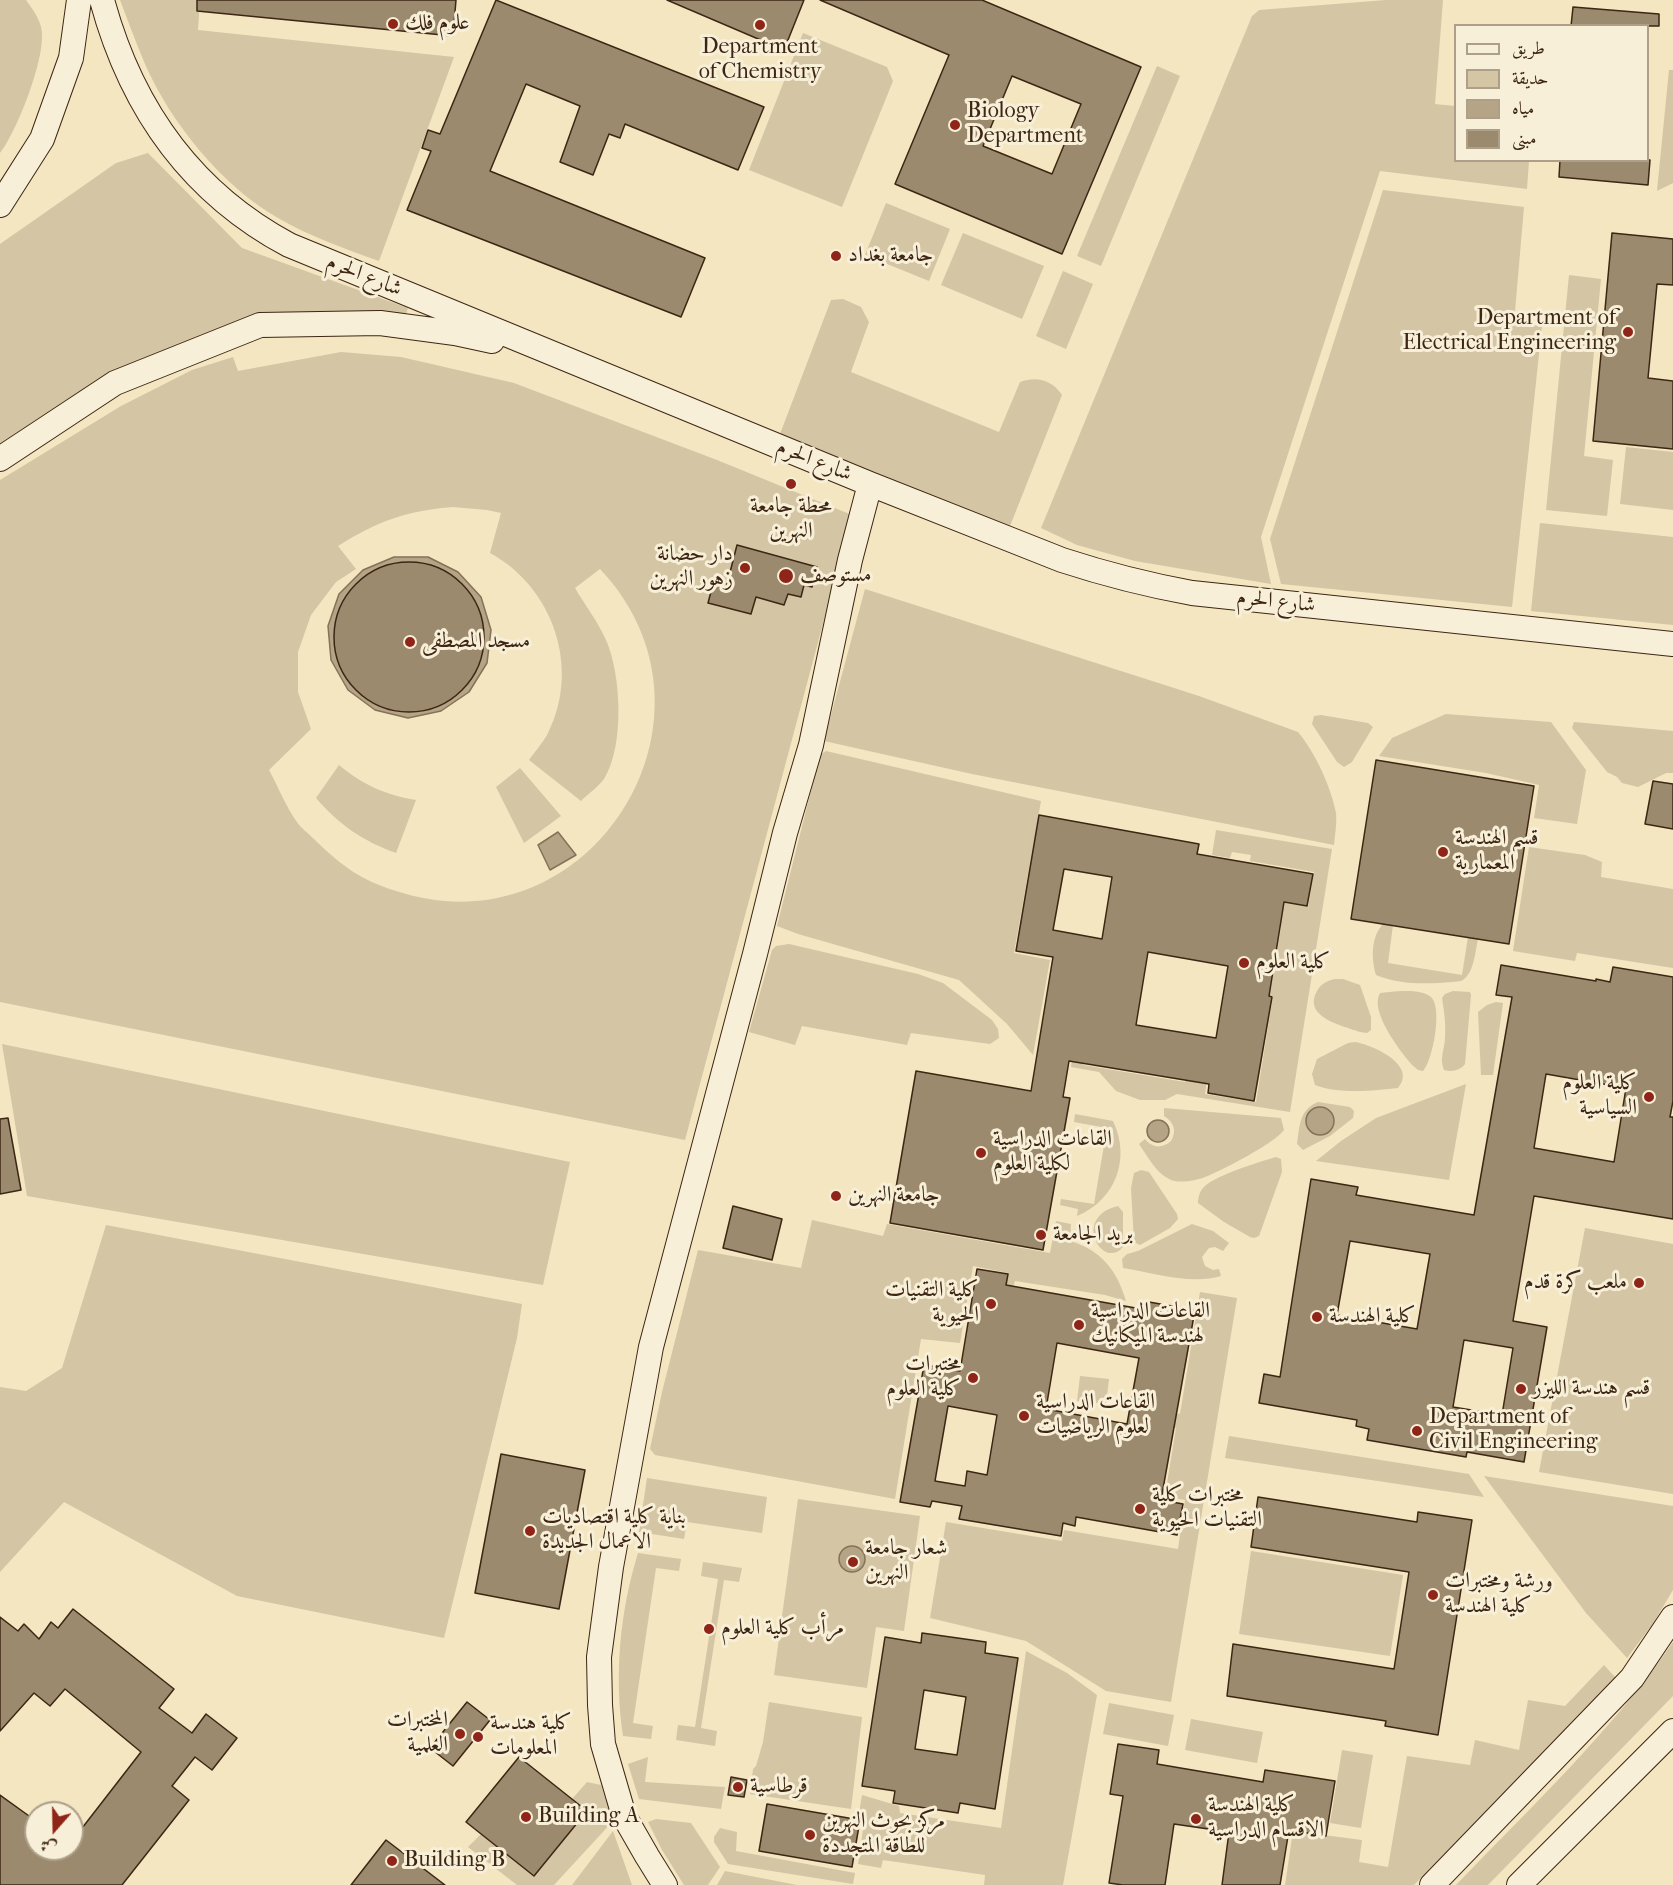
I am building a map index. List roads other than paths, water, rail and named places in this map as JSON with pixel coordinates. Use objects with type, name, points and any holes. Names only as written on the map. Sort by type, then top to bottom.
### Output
[{"type":"street","points":[[0,205],[42,139],[71,58],[80,0]]},
{"type":"street","name":"شارع الحرم","points":[[102,0],[117,48],[143,103],[178,156],[225,204],[266,233],[289,245],[870,484],[1062,560],[1159,587],[1204,594],[1673,644]]},
{"type":"street","points":[[0,459],[115,383],[260,325],[380,323],[455,333],[559,356]]},
{"type":"street","points":[[665,1885],[624,1816],[603,1744],[599,1657],[611,1567],[651,1347],[785,833],[811,745],[850,560],[870,484]]},
{"type":"street","points":[[1431,1885],[1632,1678],[1673,1617]]},
{"type":"street","points":[[1519,1885],[1673,1731]]},
{"type":"water","points":[[394,557],[428,557],[458,572],[481,597],[491,630],[487,663],[469,692],[441,711],[408,718],[375,710],[348,690],[331,660],[328,626],[339,594],[363,570]],"holes":[[[398,581],[425,582],[442,591],[461,616],[465,633],[464,650],[458,665],[448,678],[434,687],[417,692],[398,691],[375,681],[359,662],[353,645],[353,627],[364,602],[379,589]]]},
{"type":"water","points":[[558,832],[576,855],[550,870],[538,845]]},
{"type":"water","points":[[1320,1107],[1330,1111],[1334,1121],[1330,1131],[1320,1135],[1310,1131],[1306,1121],[1310,1111]]},
{"type":"water","points":[[1158,1120],[1166,1123],[1169,1131],[1166,1139],[1158,1142],[1150,1139],[1147,1131],[1150,1123]]},
{"type":"water","points":[[852,1546],[861,1550],[865,1559],[861,1568],[852,1572],[843,1568],[839,1559],[843,1550]]},
{"type":"place","name":"علوم فلك","points":[[393,24]]},
{"type":"place","name":"Department of Chemistry","points":[[760,25]]},
{"type":"place","name":"Biology Department","points":[[955,125]]},
{"type":"place","name":"جامعة بغداد","points":[[836,256]]},
{"type":"place","name":"Department of Electrical Engineering","points":[[1628,332]]},
{"type":"place","name":"محطة جامعة النهرين","points":[[791,484]]},
{"type":"place","name":"دار حضانة زهور النهرين","points":[[745,568]]},
{"type":"place","name":"مستوصف","points":[[786,576]]},
{"type":"place","name":"مسجد المصطفى","points":[[410,642]]},
{"type":"place","name":"قسم الهندسة المعمارية","points":[[1443,852]]},
{"type":"place","name":"كلية العلوم","points":[[1244,963]]},
{"type":"place","name":"كلية العلوم السياسية","points":[[1649,1097]]},
{"type":"place","name":"القاعات الدراسية لكلية العلوم","points":[[981,1153]]},
{"type":"place","name":"جامعة النهرين","points":[[836,1196]]},
{"type":"place","name":"بريد الجامعة","points":[[1041,1235]]},
{"type":"place","name":"ملعب كرة قدم","points":[[1639,1283]]},
{"type":"place","name":"كلية التقنيات الحيوية","points":[[991,1304]]},
{"type":"place","name":"كلية الهندسة","points":[[1317,1317]]},
{"type":"place","name":"القاعات الدراسية لهندسة الميكانيك","points":[[1079,1325]]},
{"type":"place","name":"مختبرات كلية العلوم","points":[[973,1378]]},
{"type":"place","name":"قسم هندسة الليزر","points":[[1521,1389]]},
{"type":"place","name":"القاعات الدراسية لعلوم الرياضيات","points":[[1024,1416]]},
{"type":"place","name":"Department of Civil Engineering","points":[[1417,1431]]},
{"type":"place","name":"مختبرات كلية التقنيات الحيوية","points":[[1140,1509]]},
{"type":"place","name":"بناية كلية اقتصاديات الاعمال الجديدة","points":[[530,1531]]},
{"type":"place","name":"شعار جامعة النهرين","points":[[853,1562]]},
{"type":"place","name":"ورشة ومختبرات كلية الهندسة","points":[[1433,1595]]},
{"type":"place","name":"مرأب كلية العلوم","points":[[709,1629]]},
{"type":"place","name":"المختبرات العلمية","points":[[460,1734]]},
{"type":"place","name":"كلية هندسة المعلومات","points":[[478,1737]]},
{"type":"place","name":"قرطاسية","points":[[738,1787]]},
{"type":"place","name":"Building A","points":[[526,1817]]},
{"type":"place","name":"كلية الهندسة الاقسام الدراسية","points":[[1196,1819]]},
{"type":"place","name":"مركز بحوث النهرين للطاقة المتجددة","points":[[810,1835]]},
{"type":"place","name":"Building B","points":[[392,1861]]}]
